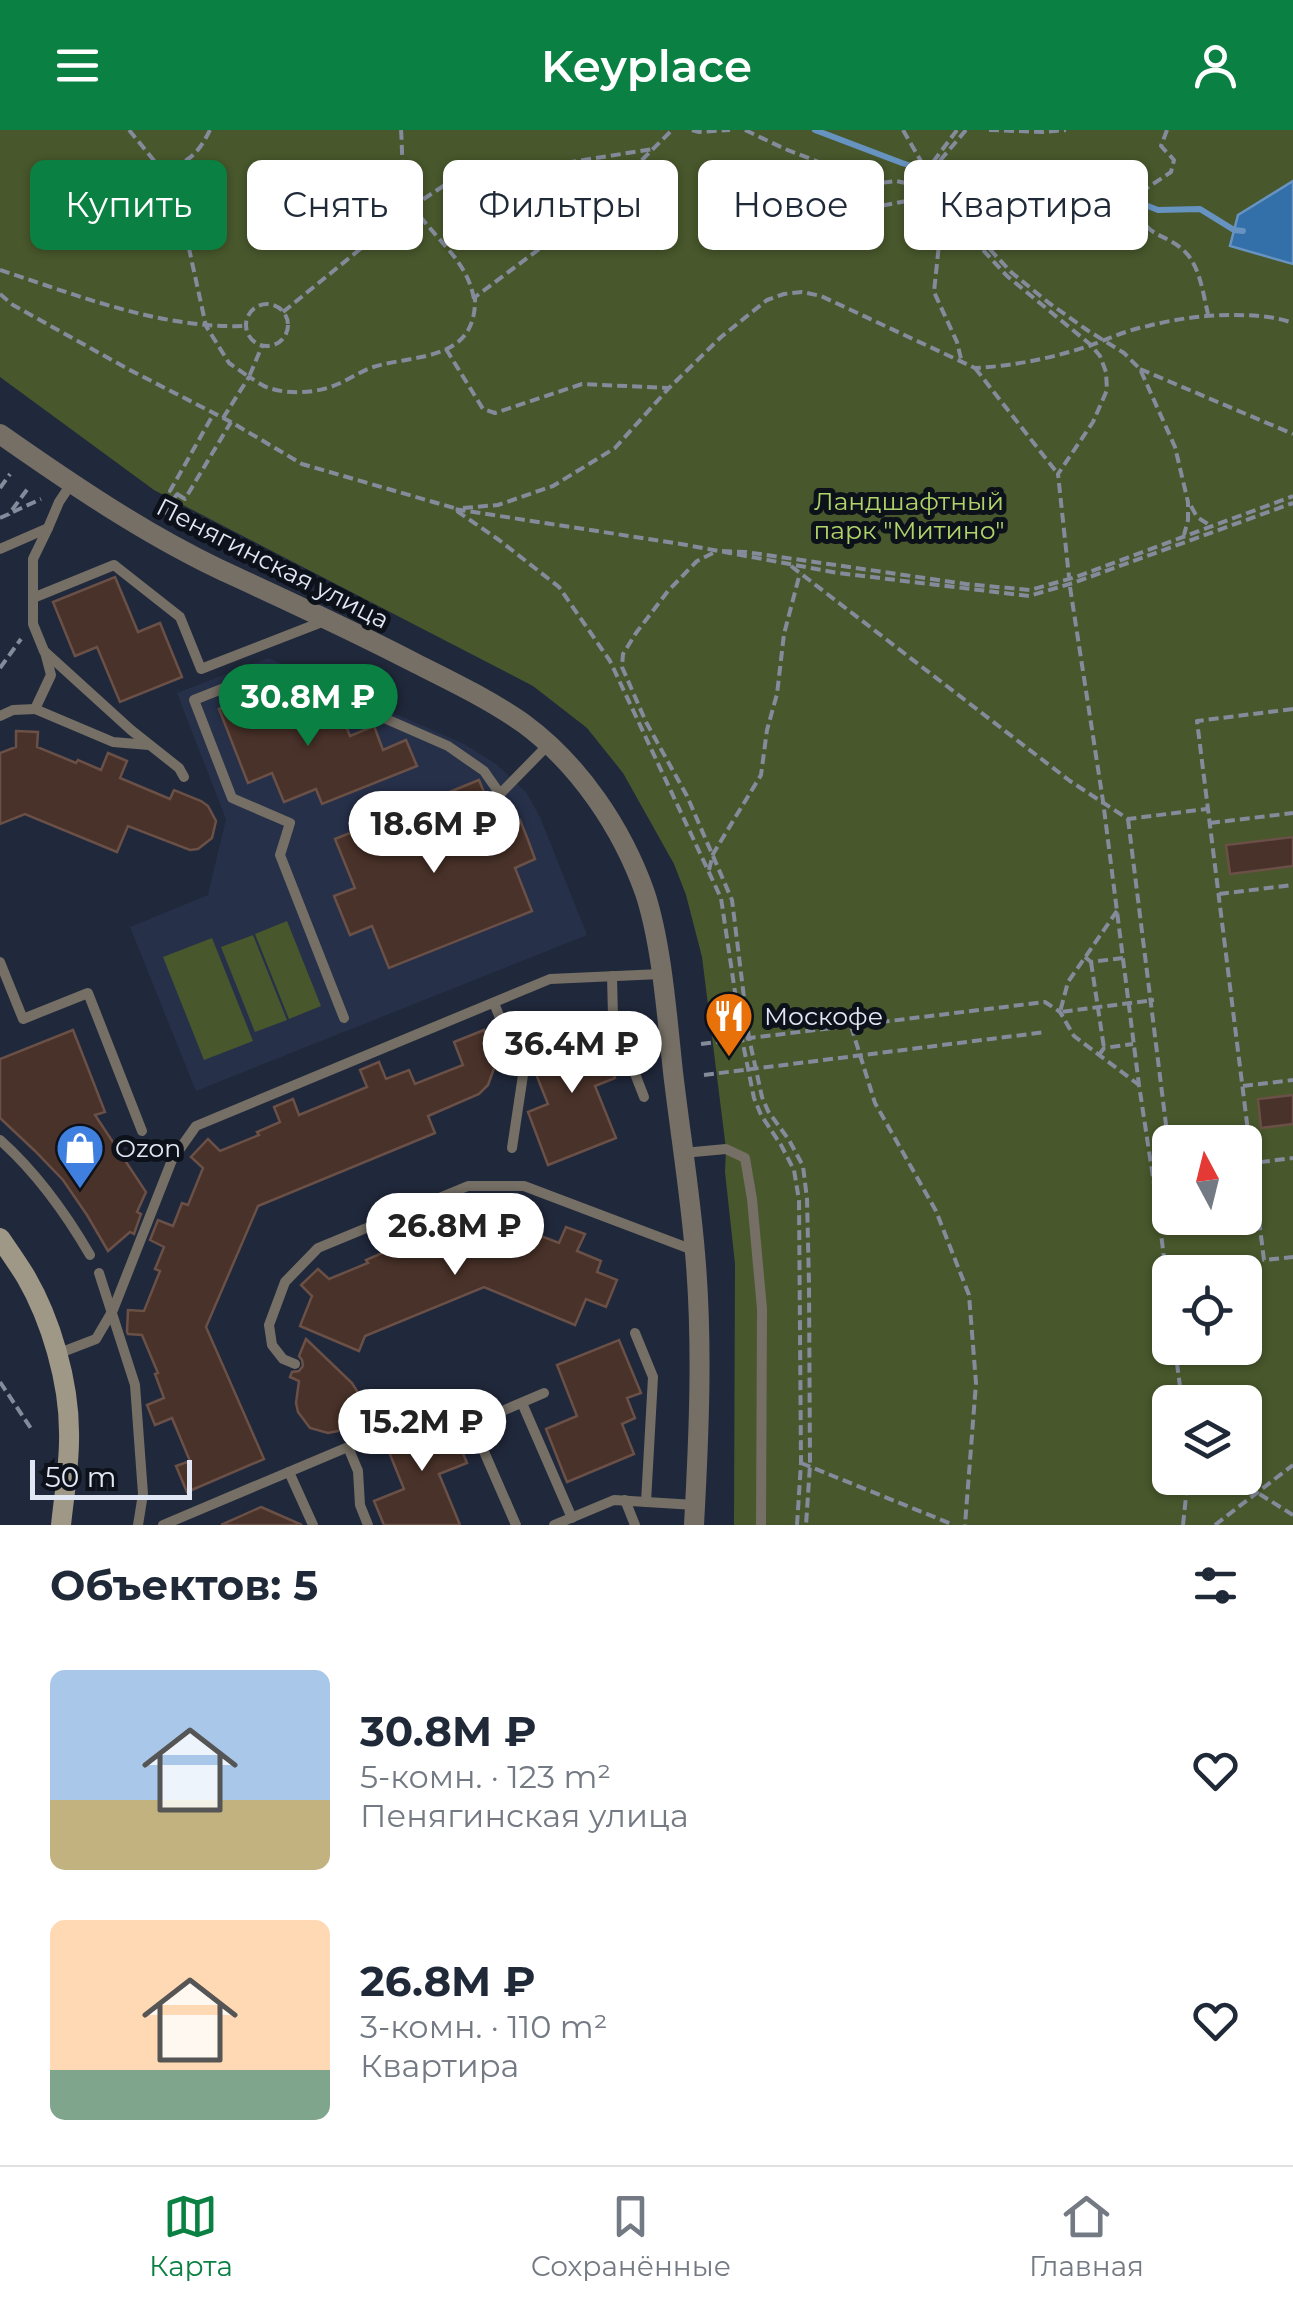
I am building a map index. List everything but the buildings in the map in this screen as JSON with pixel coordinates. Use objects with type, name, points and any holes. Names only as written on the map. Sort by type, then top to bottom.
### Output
[{"type":"main road","points":[[0,1238],[27,1278],[40,1308],[66,1394],[69,1432],[60,1525]]},
{"type":"street","name":"Пенягинская улица","points":[[0,434],[71,484],[214,566],[477,694],[526,725],[566,762],[600,803],[645,893],[660,974],[695,1250],[699,1315],[694,1515]]},
{"type":"lane","points":[[35,709],[51,675],[33,624],[33,560],[71,484]]},
{"type":"lane","points":[[0,549],[48,528]]},
{"type":"lane","points":[[33,598],[114,565],[180,617],[201,670],[328,619]]},
{"type":"lane","points":[[44,651],[130,730],[179,768],[184,777]]},
{"type":"lane","points":[[344,1018],[280,854],[290,823],[232,798],[194,700],[272,669],[448,746],[484,771],[500,794],[548,745]]},
{"type":"lane","points":[[0,716],[13,710],[35,709],[113,742],[150,745]]},
{"type":"lane","points":[[0,962],[23,1019],[88,994],[142,1131]]},
{"type":"lane","points":[[57,1354],[96,1339],[113,1310],[172,1160],[196,1126],[550,980],[660,974]]},
{"type":"lane","points":[[612,976],[613,1018],[644,1097]]},
{"type":"lane","points":[[494,1003],[523,1075],[512,1148]]},
{"type":"lane","points":[[0,1140],[46,1188],[90,1255]]},
{"type":"lane","points":[[683,1153],[726,1149],[745,1158],[762,1309],[761,1525]]},
{"type":"lane","points":[[296,1364],[283,1358],[272,1345],[269,1325],[284,1282],[318,1248],[468,1186],[524,1186],[695,1250]]},
{"type":"lane","points":[[99,1273],[135,1385],[143,1494],[138,1525]]},
{"type":"lane","points":[[634,1332],[653,1377],[646,1502]]},
{"type":"lane","points":[[516,1525],[472,1424],[544,1393]]},
{"type":"lane","points":[[522,1402],[572,1518]]},
{"type":"lane","points":[[163,1525],[348,1447],[358,1470],[360,1505],[368,1525]]},
{"type":"lane","points":[[289,1472],[312,1525]]},
{"type":"lane","points":[[554,1525],[614,1500],[646,1502],[694,1515]]},
{"type":"lane","points":[[624,1500],[635,1525]]},
{"type":"path","points":[[129,130],[154,160]]},
{"type":"path","points":[[187,160],[210,130]]},
{"type":"path","points":[[401,130],[404,160]]},
{"type":"path","points":[[189,250],[206,326],[228,363],[269,388],[300,392],[334,386],[371,368],[426,358],[446,350],[463,337],[475,312],[475,297],[554,238],[607,211],[631,171],[672,130]]},
{"type":"path","points":[[692,130],[730,130]]},
{"type":"path","points":[[746,130],[812,160]]},
{"type":"path","points":[[903,130],[921,160]]},
{"type":"path","points":[[936,160],[957,130]]},
{"type":"path","points":[[937,160],[966,130]]},
{"type":"path","points":[[990,130],[1066,130]]},
{"type":"path","points":[[1167,130],[1161,146],[1174,160],[1172,172],[1141,192],[1139,212],[1150,231],[1186,252],[1198,271],[1208,316]]},
{"type":"path","points":[[423,199],[451,181],[653,149]]},
{"type":"path","points":[[423,219],[460,263],[468,278],[475,312]]},
{"type":"path","points":[[284,312],[359,250]]},
{"type":"path","points":[[938,250],[934,292],[958,342],[962,364]]},
{"type":"path","points":[[983,250],[1007,276],[1091,345],[1106,372],[1107,390],[1092,422],[1058,474]]},
{"type":"path","points":[[991,250],[1049,304],[1124,352],[1140,369],[1175,447],[1188,502],[1184,536]]},
{"type":"path","points":[[0,270],[110,306],[174,321],[246,326]]},
{"type":"path","points":[[0,294],[13,305],[302,464],[454,508],[838,573],[1029,596],[1293,503]]},
{"type":"path","points":[[454,508],[498,504],[552,486],[615,448],[721,337],[767,300],[784,294],[821,296],[975,368],[1039,360],[1146,326],[1208,316],[1250,315],[1293,323]]},
{"type":"path","points":[[263,304],[278,307],[287,318],[286,333],[276,344],[262,346],[250,338],[246,326],[250,312],[263,304]]},
{"type":"path","points":[[223,418],[249,377],[262,346]]},
{"type":"path","points":[[446,350],[483,409],[494,413],[582,384],[669,388]]},
{"type":"path","points":[[975,368],[1058,474],[1069,582],[1103,801],[1152,1173]]},
{"type":"path","points":[[1140,369],[1293,434]]},
{"type":"path","points":[[214,413],[170,491],[184,499],[231,422]]},
{"type":"path","points":[[0,488],[10,474]]},
{"type":"path","points":[[9,514],[30,487]]},
{"type":"path","points":[[159,522],[177,494]]},
{"type":"path","points":[[0,518],[48,496]]},
{"type":"path","points":[[796,1525],[801,1463],[799,1200],[794,1170],[761,1115],[747,1070],[732,900],[688,796],[646,722],[622,667],[623,654],[668,592],[698,561],[716,552],[746,552],[1030,590],[1069,582],[1293,496]]},
{"type":"path","points":[[1188,502],[1197,517],[1210,526]]},
{"type":"path","points":[[454,508],[558,587],[610,661],[721,898],[746,1039],[762,1097],[802,1166],[807,1199],[810,1466],[806,1525]]},
{"type":"path","points":[[787,564],[1056,770],[1128,819],[1208,808]]},
{"type":"path","points":[[709,870],[713,854],[761,776],[784,634],[800,572]]},
{"type":"path","points":[[0,668],[33,624]]},
{"type":"path","points":[[1248,1125],[1197,721],[1293,709]]},
{"type":"path","points":[[1210,823],[1293,813]]},
{"type":"path","points":[[1128,819],[1166,1125]]},
{"type":"path","points":[[1219,894],[1293,885]]},
{"type":"path","points":[[1060,1012],[1068,982],[1117,910]]},
{"type":"path","points":[[1085,957],[1091,962],[1104,1048]]},
{"type":"path","points":[[1091,962],[1122,958]]},
{"type":"path","points":[[1220,992],[1231,990]]},
{"type":"path","points":[[1060,1012],[1152,1001]]},
{"type":"path","points":[[701,1044],[1045,1002],[1060,1012],[1074,1036],[1138,1085]]},
{"type":"path","points":[[851,1026],[875,1103],[936,1211],[969,1296],[976,1383],[965,1525]]},
{"type":"path","points":[[704,1075],[1046,1032]]},
{"type":"path","points":[[1098,1055],[1104,1048],[1134,1044]]},
{"type":"path","points":[[1243,1086],[1293,1080]]},
{"type":"path","points":[[1262,1163],[1293,1158]]},
{"type":"path","points":[[1261,1235],[1264,1260],[1293,1257]]},
{"type":"path","points":[[0,1382],[32,1430]]},
{"type":"path","points":[[801,1463],[954,1525]]},
{"type":"path","points":[[1262,1487],[1293,1465]]},
{"type":"path","points":[[1182,1525],[1186,1495]]},
{"type":"path","points":[[1215,1525],[1251,1495]]},
{"type":"path","points":[[1262,1495],[1293,1515]]},
{"type":"shaded area","points":[[268,658],[464,744],[496,764],[526,792],[540,817],[587,935],[196,1091],[130,927],[208,895],[226,819],[177,693]]},
{"type":"green space","name":"Ландшафтный парк \"Митино\"","points":[[0,130],[1293,130],[1293,1525],[734,1525],[735,1264],[726,1149],[702,957],[674,864],[623,773],[587,728],[533,686],[154,490],[0,377]]},
{"type":"green space","points":[[287,921],[321,1006],[289,1019],[255,934]]},
{"type":"green space","points":[[253,935],[287,1020],[255,1032],[221,947]]},
{"type":"green space","points":[[212,938],[253,1041],[204,1060],[163,957]]},
{"type":"water","points":[[1293,181],[1293,264],[1230,246],[1238,215]]},
{"type":"waterway","points":[[815,130],[902,163],[950,173],[975,196],[1007,213],[1045,205],[1090,208],[1125,197],[1158,210],[1200,209],[1234,230],[1243,231]]},
{"type":"place","name":"Москофе","points":[[729,1058]]},
{"type":"place","name":"Ozon","points":[[80,1190]]}]
